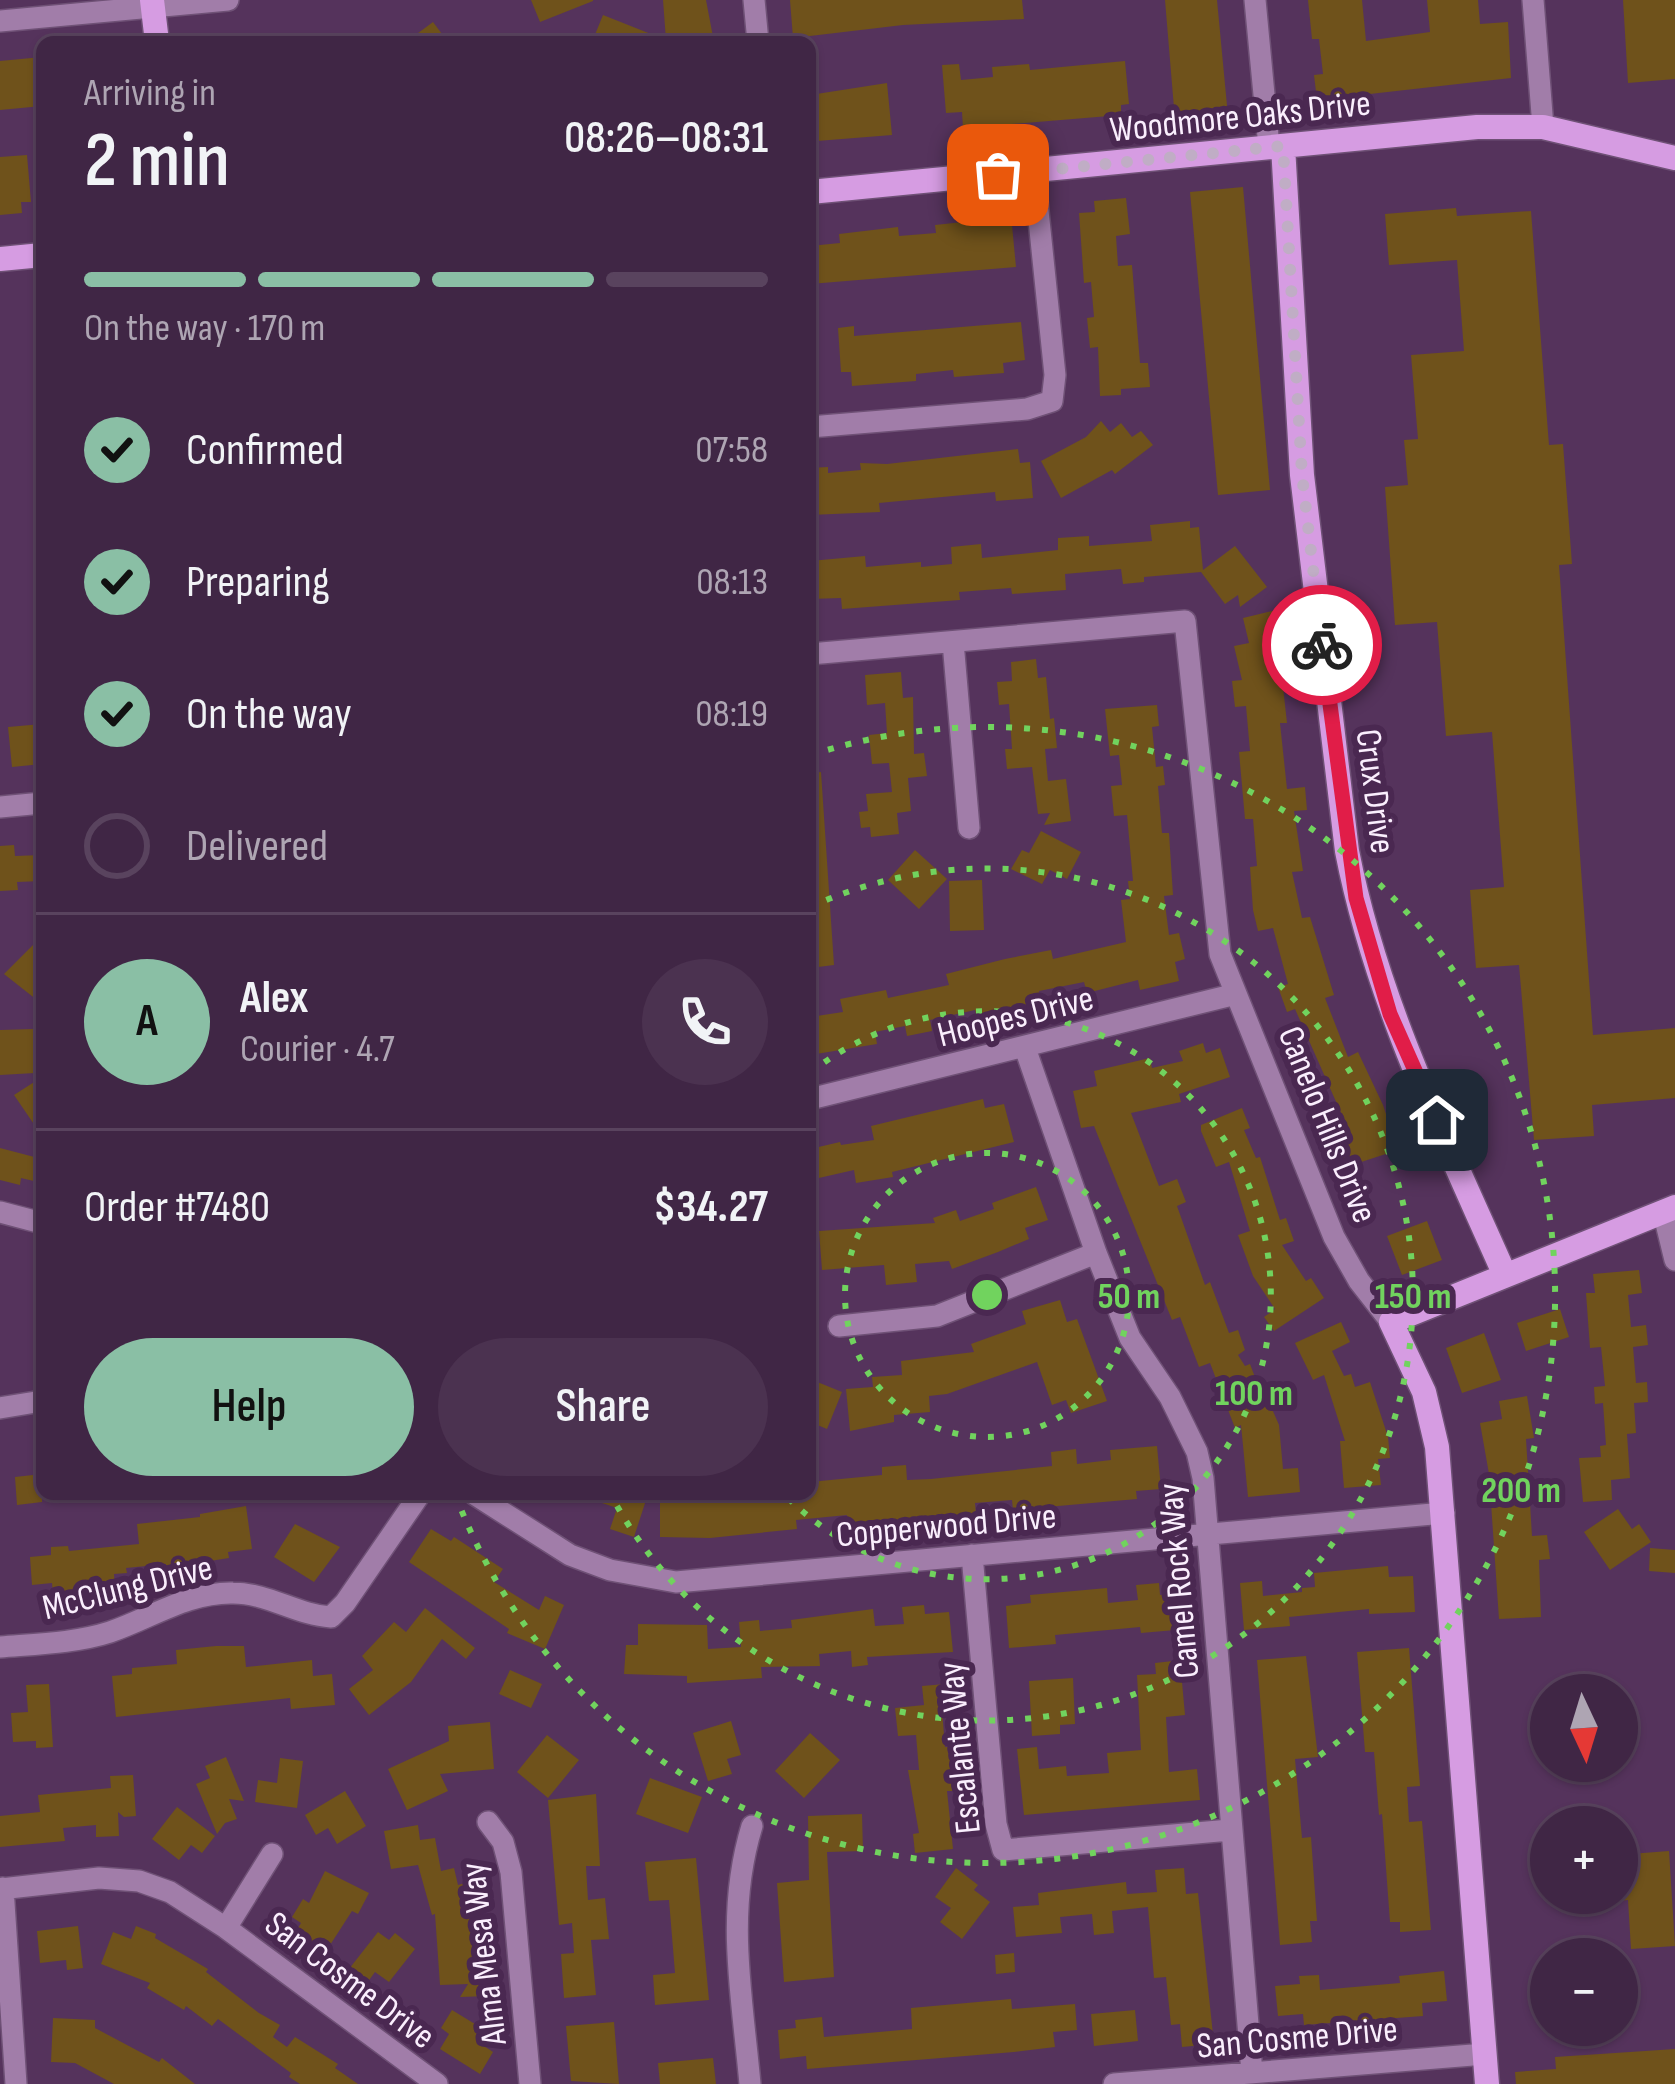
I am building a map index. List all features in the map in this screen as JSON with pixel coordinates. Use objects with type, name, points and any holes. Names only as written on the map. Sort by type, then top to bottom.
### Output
[{"type":"street","points":[[0,21],[228,0]]},
{"type":"street","points":[[754,0],[757,36]]},
{"type":"street","points":[[1255,0],[1276,147]]},
{"type":"street","points":[[1533,0],[1543,127]]},
{"type":"street","points":[[153,4],[156,36]]},
{"type":"street","name":"Woodmore Oaks Drive","points":[[816,191],[1477,127],[1543,127],[1675,158]]},
{"type":"street","name":"Crux Drive","points":[[1276,147],[1302,475],[1353,883],[1390,1014],[1504,1273]]},
{"type":"street","points":[[816,427],[1027,409],[1052,401],[1055,375],[1034,172]]},
{"type":"street","points":[[0,260],[36,256]]},
{"type":"street","name":"Canelo Hills Drive","points":[[816,654],[1185,622],[1220,953],[1334,1237],[1391,1322],[1424,1392],[1437,1447],[1487,2084]]},
{"type":"street","points":[[953,642],[969,828]]},
{"type":"street","points":[[0,807],[36,803]]},
{"type":"street","name":"Hoopes Drive","points":[[816,1098],[1236,994]]},
{"type":"street","name":"Camel Rock Way","points":[[1025,1048],[1130,1338],[1170,1397],[1197,1452],[1208,1533],[1252,2073]]},
{"type":"street","points":[[1391,1322],[1669,1209],[1675,1260]]},
{"type":"street","points":[[0,1212],[36,1221]]},
{"type":"street","points":[[839,1326],[937,1316],[1096,1253]]},
{"type":"street","points":[[0,1408],[36,1402]]},
{"type":"street","name":"McClung Drive","points":[[0,1647],[109,1632],[164,1608],[231,1593],[264,1596],[312,1616],[331,1617],[416,1500]]},
{"type":"street","name":"Copperwood Drive","points":[[483,1500],[570,1555],[610,1570],[676,1582],[1444,1513]]},
{"type":"street","name":"Escalante Way","points":[[972,1555],[996,1824],[1003,1850],[1230,1830]]},
{"type":"street","name":"Alma Mesa Way","points":[[488,1822],[503,1842],[511,1872],[530,2084]]},
{"type":"street","points":[[750,2084],[734,1912],[739,1868],[752,1826]]},
{"type":"street","name":"San Cosme Drive","points":[[226,1928],[272,1854]]},
{"type":"street","name":"San Cosme Drive","points":[[2,1888],[99,1879],[140,1881],[170,1892],[437,2084]]},
{"type":"street","points":[[2,1888],[16,2084]]},
{"type":"street","name":"San Cosme Drive","points":[[1114,2084],[1485,2054]]},
{"type":"building","points":[[531,0],[593,0],[593,1],[540,22]]},
{"type":"building","points":[[663,0],[706,0],[713,36],[666,36]]},
{"type":"building","points":[[790,0],[1022,0],[1024,19],[793,36]]},
{"type":"building","points":[[1165,0],[1217,0],[1228,116],[1175,120]]},
{"type":"building","points":[[1308,0],[1362,0],[1366,41],[1430,32],[1427,0],[1478,0],[1480,24],[1508,22],[1511,78],[1317,100],[1314,75],[1323,74],[1319,39],[1312,39]]},
{"type":"building","points":[[1623,0],[1675,0],[1675,79],[1628,83]]},
{"type":"building","points":[[603,15],[656,36],[594,36]]},
{"type":"building","points":[[433,22],[444,36],[414,36]]},
{"type":"building","points":[[36,58],[36,107],[0,110],[0,61]]},
{"type":"building","points":[[1125,61],[1129,104],[1121,105],[1121,115],[963,128],[962,112],[946,113],[942,65],[959,64],[961,80],[993,77],[992,67],[1029,64],[1030,70]]},
{"type":"building","points":[[887,83],[892,135],[817,141],[816,94]]},
{"type":"building","points":[[27,155],[31,202],[21,202],[22,213],[0,215],[0,157]]},
{"type":"building","points":[[1243,187],[1270,490],[1218,495],[1190,192]]},
{"type":"building","points":[[1126,198],[1130,234],[1116,236],[1118,266],[1132,265],[1140,363],[1148,363],[1150,387],[1100,396],[1098,347],[1090,348],[1087,318],[1094,317],[1091,282],[1084,283],[1079,213],[1095,212],[1094,201]]},
{"type":"building","points":[[1456,208],[1457,216],[1531,211],[1549,445],[1563,444],[1572,564],[1559,565],[1593,1035],[1675,1028],[1675,1098],[1592,1105],[1594,1136],[1534,1140],[1519,965],[1476,968],[1470,890],[1504,887],[1492,732],[1446,736],[1437,622],[1395,625],[1385,487],[1408,485],[1404,440],[1418,439],[1411,355],[1464,351],[1457,260],[1389,265],[1385,214]]},
{"type":"building","points":[[1000,218],[1001,226],[1012,225],[1016,267],[816,284],[816,245],[840,243],[839,234],[898,227],[899,236],[936,233],[935,225]]},
{"type":"building","points":[[1021,322],[1025,360],[1003,363],[1004,373],[954,377],[953,370],[916,374],[916,381],[852,386],[851,372],[841,372],[838,328],[854,326],[854,336]]},
{"type":"building","points":[[1101,421],[1110,432],[1121,423],[1132,437],[1141,431],[1153,445],[1115,474],[1112,470],[1061,498],[1041,461],[1086,437]]},
{"type":"building","points":[[1018,449],[1020,463],[1030,462],[1033,498],[996,501],[995,492],[879,503],[880,512],[816,515],[816,468],[828,467],[828,473],[861,470],[860,463]]},
{"type":"building","points":[[1190,521],[1190,528],[1199,527],[1203,570],[1235,546],[1267,587],[1240,607],[1238,595],[1225,604],[1201,572],[1144,577],[1144,582],[1123,584],[1121,569],[1065,574],[1066,590],[959,592],[960,600],[842,609],[841,598],[816,599],[816,560],[865,556],[866,567],[952,564],[951,547],[981,544],[982,558],[1058,550],[1058,538],[1089,536],[1089,546],[1152,541],[1150,525]]},
{"type":"building","points":[[1280,609],[1287,639],[1278,641],[1287,723],[1280,723],[1287,789],[1305,787],[1307,810],[1294,811],[1303,871],[1292,872],[1302,918],[1310,917],[1334,995],[1325,998],[1348,1057],[1358,1052],[1398,1150],[1346,1167],[1332,1127],[1345,1122],[1295,1009],[1287,1012],[1278,987],[1288,984],[1273,928],[1258,931],[1253,910],[1250,867],[1257,866],[1253,819],[1245,819],[1239,752],[1250,751],[1246,706],[1235,707],[1232,681],[1242,680],[1234,646],[1249,643],[1243,618]]},
{"type":"building","points":[[1036,659],[1038,678],[1046,677],[1057,748],[1045,749],[1048,781],[1066,779],[1071,821],[1044,825],[1050,813],[1038,814],[1032,767],[1007,769],[1005,749],[1012,749],[1009,704],[999,705],[997,682],[1012,681],[1011,662]]},
{"type":"building","points":[[901,672],[903,698],[913,697],[914,754],[924,753],[927,776],[908,778],[911,811],[897,813],[899,834],[871,837],[870,827],[861,828],[859,812],[868,811],[866,794],[892,792],[889,763],[872,764],[869,735],[887,733],[885,703],[867,705],[865,675]]},
{"type":"building","points":[[1157,705],[1159,726],[1152,727],[1156,767],[1163,766],[1165,785],[1158,786],[1162,833],[1169,833],[1173,895],[1164,896],[1169,935],[1179,933],[1185,959],[1175,962],[1179,981],[1140,990],[1138,980],[1087,993],[1084,982],[1039,991],[1041,1003],[977,1018],[975,1010],[930,1020],[932,1031],[907,1036],[905,1026],[875,1032],[877,1044],[816,1054],[816,1016],[843,1012],[840,999],[886,990],[888,998],[949,985],[946,974],[1005,959],[1051,950],[1053,959],[1126,942],[1121,900],[1130,899],[1128,881],[1133,881],[1127,815],[1114,816],[1111,786],[1122,785],[1119,755],[1110,756],[1105,709]]},
{"type":"building","points":[[36,725],[36,765],[12,767],[8,727]]},
{"type":"building","points":[[816,772],[821,772],[834,965],[816,967]]},
{"type":"building","points":[[1041,831],[1081,852],[1067,879],[1050,870],[1042,884],[1011,869],[1022,850],[1029,853]]},
{"type":"building","points":[[14,845],[15,856],[36,855],[36,881],[17,882],[18,890],[0,891],[0,846]]},
{"type":"building","points":[[915,850],[947,879],[919,909],[888,880]]},
{"type":"building","points":[[982,880],[984,930],[950,931],[949,881]]},
{"type":"building","points":[[36,942],[36,999],[4,974]]},
{"type":"building","points":[[34,1029],[35,1073],[0,1075],[0,1030]]},
{"type":"building","points":[[1203,1043],[1206,1053],[1220,1048],[1230,1077],[1179,1094],[1181,1102],[1131,1113],[1159,1186],[1177,1179],[1186,1202],[1177,1206],[1205,1285],[1210,1282],[1229,1333],[1238,1330],[1245,1350],[1238,1355],[1259,1379],[1279,1425],[1283,1469],[1298,1468],[1300,1492],[1248,1497],[1241,1425],[1235,1428],[1210,1363],[1199,1367],[1180,1317],[1172,1320],[1094,1126],[1081,1128],[1073,1091],[1097,1086],[1094,1071],[1150,1058],[1152,1068],[1183,1061],[1179,1051]]},
{"type":"building","points":[[36,1081],[36,1127],[14,1095]]},
{"type":"building","points":[[983,1099],[985,1108],[1004,1104],[1014,1142],[892,1172],[893,1177],[856,1183],[854,1170],[816,1179],[816,1148],[874,1140],[871,1126]]},
{"type":"building","points":[[1242,1108],[1250,1128],[1244,1130],[1256,1158],[1260,1157],[1280,1220],[1286,1218],[1294,1241],[1282,1245],[1324,1298],[1274,1331],[1264,1317],[1275,1309],[1253,1276],[1238,1235],[1250,1231],[1229,1162],[1216,1167],[1201,1131],[1201,1125]]},
{"type":"building","points":[[0,1148],[36,1157],[36,1182],[21,1178],[20,1185],[0,1180]]},
{"type":"building","points":[[1036,1187],[1048,1220],[1025,1228],[1029,1239],[998,1252],[952,1269],[949,1261],[915,1264],[917,1282],[886,1285],[884,1265],[822,1270],[819,1231],[935,1223],[933,1218],[956,1210],[960,1221]]},
{"type":"building","points":[[1427,1221],[1442,1260],[1402,1275],[1387,1236]]},
{"type":"building","points":[[1639,1270],[1642,1293],[1628,1295],[1631,1327],[1646,1325],[1648,1345],[1633,1347],[1636,1383],[1647,1382],[1648,1402],[1634,1403],[1636,1433],[1627,1434],[1630,1478],[1611,1480],[1612,1500],[1583,1502],[1579,1458],[1601,1457],[1600,1446],[1606,1445],[1603,1403],[1595,1404],[1594,1387],[1605,1386],[1601,1347],[1590,1348],[1586,1293],[1595,1293],[1593,1274]]},
{"type":"building","points":[[1060,1300],[1067,1322],[1077,1319],[1107,1401],[1071,1413],[1066,1400],[1052,1405],[1037,1362],[929,1396],[930,1412],[894,1415],[894,1422],[850,1431],[846,1389],[873,1387],[872,1377],[902,1375],[901,1361],[974,1352],[971,1344],[1026,1324],[1022,1311]]},
{"type":"building","points":[[1560,1309],[1569,1337],[1526,1351],[1517,1323]]},
{"type":"building","points":[[1341,1322],[1350,1342],[1332,1351],[1344,1376],[1351,1374],[1355,1387],[1370,1382],[1388,1437],[1390,1458],[1378,1459],[1381,1485],[1344,1488],[1340,1441],[1345,1441],[1324,1375],[1313,1380],[1295,1343]]},
{"type":"building","points":[[1484,1333],[1501,1380],[1462,1393],[1446,1348]]},
{"type":"building","points":[[816,1381],[842,1392],[827,1429],[816,1424]]},
{"type":"building","points":[[1527,1396],[1534,1438],[1526,1439],[1532,1536],[1547,1535],[1550,1559],[1539,1560],[1541,1617],[1499,1619],[1489,1474],[1480,1423],[1502,1419],[1499,1401]]},
{"type":"building","points":[[1157,1446],[1161,1489],[1136,1491],[1137,1499],[1013,1510],[1012,1500],[975,1503],[976,1514],[847,1524],[847,1515],[796,1520],[797,1529],[710,1538],[660,1537],[660,1500],[816,1500],[816,1481],[882,1475],[882,1467],[906,1465],[907,1480],[931,1479],[1052,1466],[1051,1452],[1076,1449],[1077,1464],[1111,1460],[1110,1450]]},
{"type":"building","points":[[36,1475],[36,1500],[42,1502],[17,1505],[15,1477]]},
{"type":"building","points":[[593,1500],[646,1500],[634,1537],[610,1529],[617,1508]]},
{"type":"building","points":[[246,1506],[252,1549],[228,1552],[229,1558],[166,1568],[166,1564],[126,1568],[127,1573],[114,1574],[116,1597],[54,1603],[52,1583],[32,1585],[30,1557],[51,1555],[51,1547],[68,1546],[69,1551],[139,1544],[137,1524]]},
{"type":"building","points":[[1618,1509],[1632,1529],[1639,1524],[1651,1542],[1610,1570],[1584,1532]]},
{"type":"building","points":[[295,1524],[340,1547],[314,1582],[274,1557]]},
{"type":"building","points":[[431,1529],[451,1541],[454,1537],[503,1569],[494,1582],[539,1610],[545,1596],[564,1605],[545,1649],[507,1633],[509,1629],[409,1562]]},
{"type":"building","points":[[1650,1548],[1675,1550],[1675,1573],[1649,1571]]},
{"type":"building","points":[[1388,1566],[1389,1577],[1413,1576],[1415,1612],[1369,1614],[1369,1609],[1289,1617],[1290,1626],[1244,1630],[1240,1583],[1262,1581],[1263,1596],[1302,1592],[1302,1588],[1315,1587],[1314,1573]]},
{"type":"building","points":[[1159,1583],[1160,1595],[1184,1592],[1187,1629],[1141,1633],[1140,1627],[1055,1635],[1056,1644],[1009,1648],[1006,1606],[1031,1603],[1030,1595],[1107,1588],[1108,1603],[1138,1600],[1136,1585]]},
{"type":"building","points":[[924,1605],[925,1614],[949,1612],[953,1652],[867,1657],[868,1665],[852,1667],[851,1651],[819,1654],[820,1666],[761,1667],[762,1678],[687,1683],[687,1676],[624,1674],[626,1645],[638,1645],[638,1624],[707,1625],[708,1649],[741,1647],[739,1622],[759,1620],[760,1631],[792,1628],[791,1620],[873,1609],[875,1626],[904,1624],[902,1607]]},
{"type":"building","points":[[425,1608],[475,1648],[466,1659],[442,1639],[411,1682],[369,1715],[349,1689],[373,1670],[362,1656],[394,1622],[406,1632]]},
{"type":"building","points":[[244,1646],[246,1667],[312,1660],[313,1676],[332,1674],[335,1705],[291,1709],[290,1698],[116,1717],[112,1676],[132,1674],[132,1668],[177,1664],[176,1650]]},
{"type":"building","points":[[1409,1648],[1420,1786],[1407,1787],[1409,1822],[1422,1821],[1431,1930],[1400,1932],[1400,1922],[1390,1922],[1382,1814],[1374,1752],[1365,1752],[1357,1652]]},
{"type":"building","points":[[1306,1656],[1318,1757],[1295,1759],[1302,1838],[1311,1837],[1317,1921],[1310,1921],[1312,1942],[1280,1945],[1257,1660]]},
{"type":"building","points":[[1173,1661],[1174,1672],[1181,1671],[1185,1715],[1166,1717],[1169,1772],[1197,1769],[1200,1800],[1024,1815],[1017,1749],[1037,1747],[1039,1769],[1066,1766],[1067,1776],[1109,1773],[1107,1753],[1141,1750],[1137,1675],[1156,1674],[1155,1663]]},
{"type":"building","points":[[510,1670],[542,1684],[531,1708],[499,1694]]},
{"type":"building","points":[[1073,1678],[1075,1724],[1060,1725],[1060,1734],[1032,1736],[1029,1681]]},
{"type":"building","points":[[49,1684],[53,1747],[36,1748],[36,1741],[13,1742],[11,1713],[28,1712],[26,1685]]},
{"type":"building","points":[[945,1684],[947,1709],[942,1710],[945,1747],[951,1747],[954,1791],[947,1791],[953,1849],[915,1853],[913,1834],[919,1833],[908,1770],[919,1770],[916,1735],[898,1736],[895,1708],[924,1705],[922,1686]]},
{"type":"building","points":[[731,1721],[741,1755],[727,1759],[732,1774],[708,1781],[693,1733]]},
{"type":"building","points":[[490,1722],[494,1769],[440,1774],[448,1791],[407,1810],[388,1769],[449,1741],[448,1726]]},
{"type":"building","points":[[810,1733],[840,1760],[804,1798],[775,1771]]},
{"type":"building","points":[[547,1735],[579,1760],[548,1798],[517,1772]]},
{"type":"building","points":[[226,1757],[244,1801],[229,1799],[237,1819],[225,1823],[217,1834],[196,1784],[210,1778],[205,1766]]},
{"type":"building","points":[[280,1758],[303,1761],[297,1808],[255,1802],[258,1780],[277,1783]]},
{"type":"building","points":[[133,1775],[136,1816],[118,1812],[119,1836],[96,1837],[96,1825],[63,1828],[65,1841],[0,1847],[0,1816],[40,1812],[38,1795],[111,1788],[110,1776]]},
{"type":"building","points":[[650,1778],[702,1797],[688,1833],[636,1814]]},
{"type":"building","points":[[345,1791],[366,1826],[337,1844],[328,1828],[316,1835],[305,1815]]},
{"type":"building","points":[[596,1794],[600,1866],[586,1866],[588,1900],[605,1898],[609,1939],[591,1940],[596,1995],[564,1998],[561,1954],[574,1953],[572,1923],[559,1925],[548,1800]]},
{"type":"building","points":[[177,1807],[215,1836],[202,1853],[191,1845],[179,1860],[152,1839]]},
{"type":"building","points":[[862,1814],[863,1851],[827,1852],[834,1977],[784,1982],[777,1883],[809,1880],[808,1816]]},
{"type":"building","points":[[418,1825],[420,1840],[435,1838],[441,1871],[454,1868],[458,1885],[472,1881],[482,1928],[488,1927],[488,1996],[460,1997],[468,1984],[440,1985],[435,1914],[418,1865],[391,1869],[384,1831]]},
{"type":"building","points":[[1669,1851],[1675,1946],[1638,1949],[1638,1938],[1630,1938],[1629,1914],[1638,1914],[1638,1853]]},
{"type":"building","points":[[696,1858],[709,2000],[655,2005],[653,1975],[675,1973],[669,1900],[649,1901],[645,1862]]},
{"type":"building","points":[[956,1868],[990,1902],[962,1939],[940,1922],[951,1908],[935,1897]]},
{"type":"building","points":[[1184,1868],[1186,1894],[1198,1893],[1214,2044],[1182,2047],[1180,2024],[1171,2025],[1166,1977],[1154,1978],[1148,1907],[1112,1911],[1114,1933],[1094,1935],[1092,1914],[1060,1917],[1062,1933],[1016,1937],[1013,1907],[1039,1905],[1038,1893],[1126,1882],[1127,1894],[1157,1892],[1155,1870]]},
{"type":"building","points":[[325,1871],[369,1893],[321,1959],[291,1940],[301,1923],[292,1917],[303,1899],[309,1903]]},
{"type":"building","points":[[78,1926],[83,1968],[67,1970],[66,1960],[40,1963],[37,1931]]},
{"type":"building","points":[[136,1926],[208,1969],[280,2025],[273,2037],[287,2047],[295,2037],[338,2064],[335,2068],[358,2084],[300,2084],[218,2019],[212,2026],[186,2006],[184,2010],[147,1988],[150,1983],[101,1964],[113,1932],[131,1939]]},
{"type":"building","points":[[378,1932],[389,1940],[395,1933],[415,1949],[389,1982],[375,1972],[367,1983],[349,1969]]},
{"type":"building","points":[[1014,1953],[1015,1972],[996,1974],[995,1955]]},
{"type":"building","points":[[1444,1971],[1447,2001],[1422,2003],[1423,2016],[1304,2025],[1303,2014],[1278,2016],[1275,1986],[1300,1984],[1299,1976],[1319,1975],[1320,1990],[1400,1983],[1399,1976]]},
{"type":"building","points":[[1011,1999],[1012,2009],[1075,2004],[1077,2030],[1053,2032],[1055,2047],[1014,2052],[807,2069],[806,2056],[780,2059],[778,2030],[796,2028],[795,2020],[822,2017],[824,2037],[912,2029],[911,2008]]},
{"type":"building","points":[[452,2010],[488,2032],[481,2044],[493,2052],[480,2074],[440,2049],[449,2034],[441,2028]]},
{"type":"building","points":[[1135,2010],[1138,2041],[1094,2046],[1091,2014]]},
{"type":"building","points":[[53,2018],[95,2020],[95,2028],[159,2062],[162,2058],[195,2084],[114,2084],[75,2063],[51,2062]]},
{"type":"building","points":[[614,2022],[619,2084],[571,2081],[566,2026]]},
{"type":"building","points":[[1675,2049],[1675,2084],[1516,2084],[1515,2072],[1556,2069],[1555,2057]]},
{"type":"building","points":[[713,2058],[716,2084],[660,2084],[658,2063]]},
{"type":"way so far","points":[[998,175],[1283,146],[1302,475],[1322,645]]},
{"type":"route","points":[[1322,645],[1356,898],[1390,1014],[1437,1120]]}]
